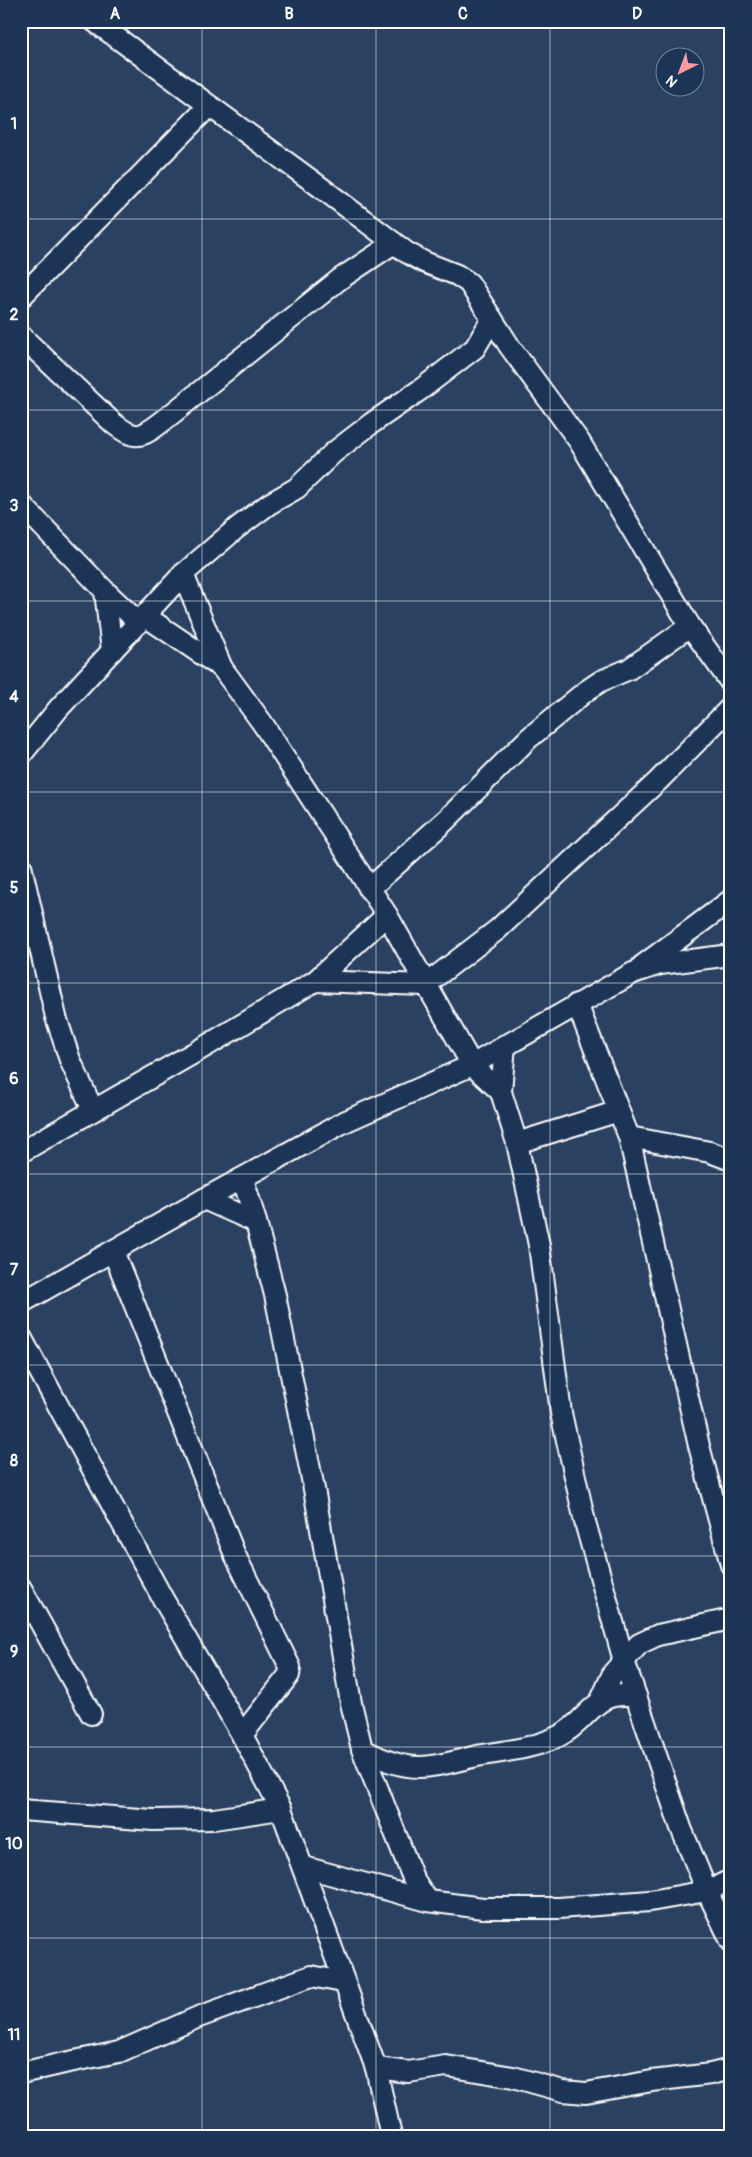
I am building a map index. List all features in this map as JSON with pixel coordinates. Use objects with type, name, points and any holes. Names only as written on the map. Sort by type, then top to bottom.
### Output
[{"type":"street","points":[[94,21],[406,252],[424,262],[457,275],[469,283],[510,347],[579,441],[690,626],[731,683]]},
{"type":"street","points":[[21,297],[209,106]]},
{"type":"street","points":[[21,336],[113,423],[128,434],[139,436],[163,421],[340,279],[394,243]]},
{"type":"street","points":[[22,756],[59,708],[183,574],[238,527],[269,504],[297,488],[333,453],[364,429],[475,348],[492,320]]},
{"type":"street","points":[[475,348],[510,347]]},
{"type":"street","points":[[21,504],[106,592],[142,619],[222,668]]},
{"type":"street","points":[[183,574],[222,668],[263,724],[387,915],[472,1065],[501,1092]]},
{"type":"street","points":[[106,592],[112,651]]},
{"type":"street","points":[[369,888],[446,820],[530,738],[586,691],[601,681],[629,669],[690,626]]},
{"type":"street","points":[[315,981],[425,985],[497,930],[658,781],[731,707]]},
{"type":"street","points":[[21,866],[56,1017],[70,1060],[92,1110]]},
{"type":"street","points":[[21,1303],[204,1198],[243,1179],[344,1122],[472,1065],[633,973],[731,900]]},
{"type":"street","points":[[21,1152],[315,981],[387,915]]},
{"type":"street","points":[[633,973],[660,964],[731,955]]},
{"type":"street","points":[[577,1004],[629,1137],[699,1446],[731,1564]]},
{"type":"street","points":[[505,1045],[501,1092],[517,1143],[539,1245],[561,1413],[585,1522],[624,1661],[681,1828],[731,1941]]},
{"type":"street","points":[[517,1143],[619,1111]]},
{"type":"street","points":[[629,1137],[710,1152],[731,1160]]},
{"type":"street","points":[[243,1179],[275,1295],[314,1489],[351,1703],[362,1749],[413,1878],[428,1901]]},
{"type":"street","points":[[204,1198],[256,1222]]},
{"type":"street","points":[[113,1251],[235,1555],[290,1667],[289,1675],[242,1735]]},
{"type":"street","points":[[21,1338],[164,1599],[242,1735],[281,1809],[334,1947],[343,1982],[376,2068],[392,2136]]},
{"type":"street","points":[[21,1588],[91,1714]]},
{"type":"street","points":[[362,1749],[382,1760],[400,1765],[420,1767],[514,1751],[542,1743],[569,1730],[601,1700],[613,1673],[639,1644],[658,1636],[729,1616]]},
{"type":"street","points":[[601,1700],[622,1694],[636,1696]]},
{"type":"street","points":[[21,1810],[152,1820],[214,1820],[281,1809]]},
{"type":"street","points":[[304,1867],[428,1901],[484,1908],[558,1908],[650,1901],[707,1890],[731,1880]]},
{"type":"street","points":[[401,1894],[413,1878]]},
{"type":"street","points":[[311,1976],[334,1947]]},
{"type":"street","points":[[21,2074],[64,2062],[118,2052],[196,2018],[311,1976],[343,1982]]},
{"type":"street","points":[[376,2068],[408,2072],[422,2071],[437,2066],[453,2067],[513,2077],[562,2091],[586,2093],[652,2081],[711,2074],[731,2069]]}]
